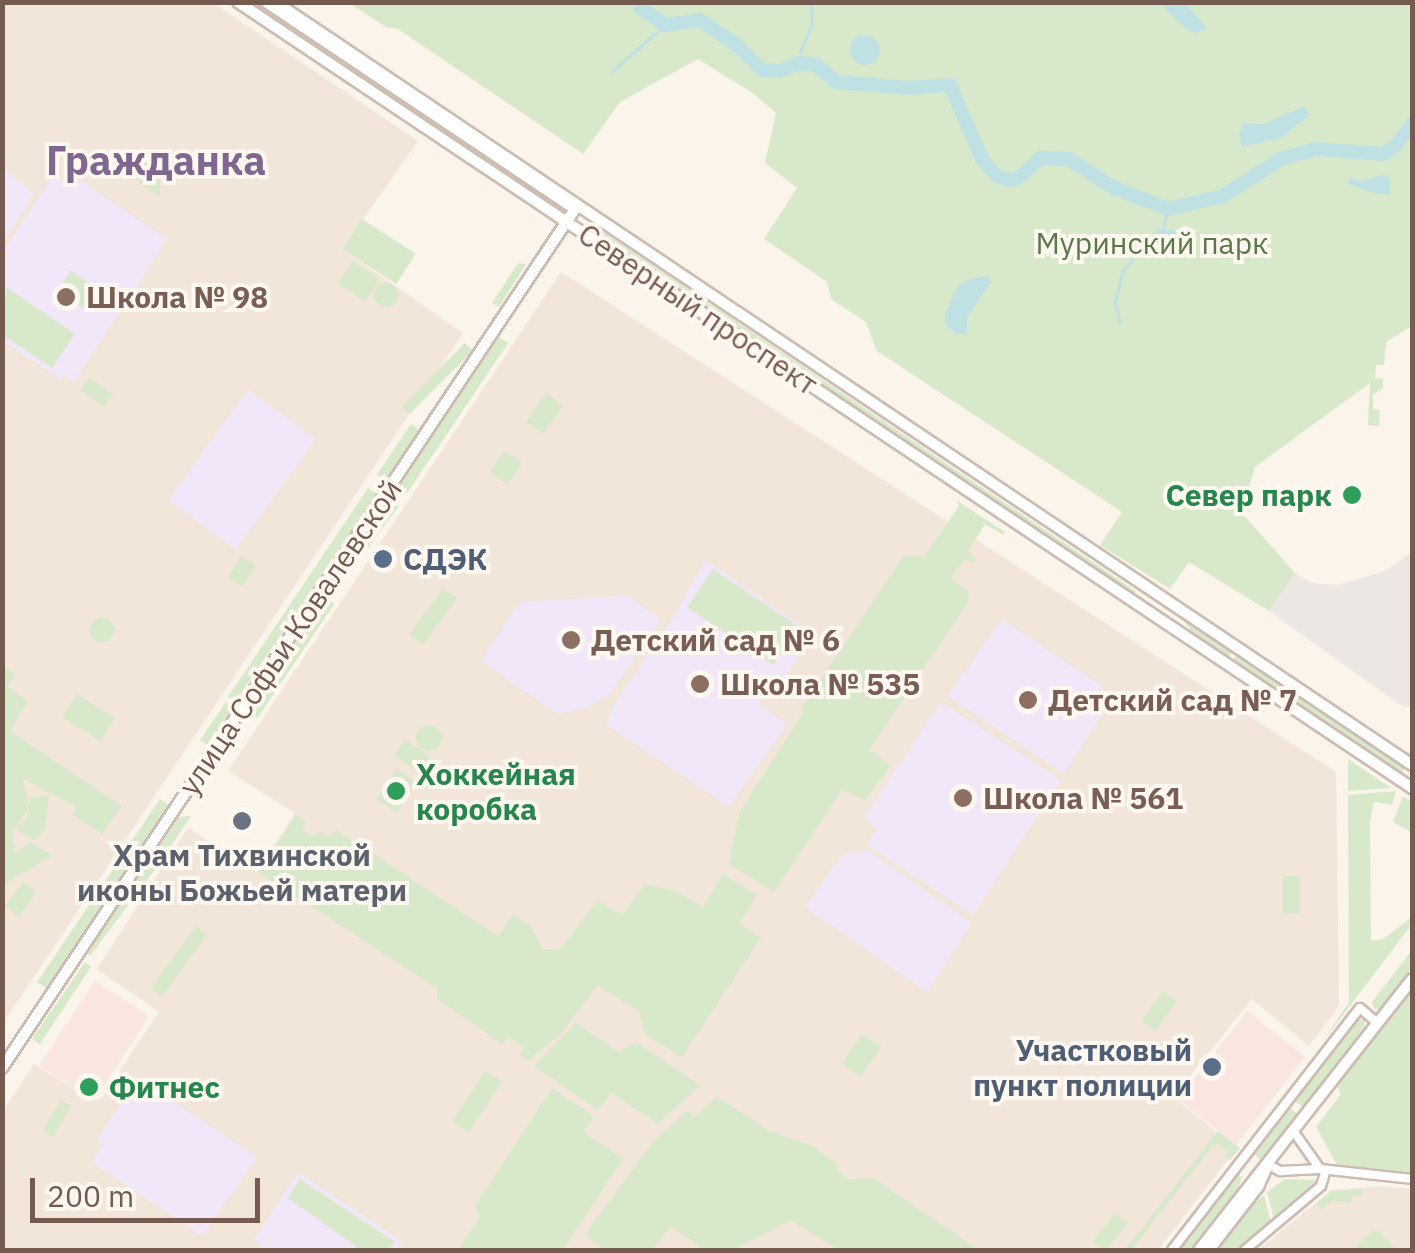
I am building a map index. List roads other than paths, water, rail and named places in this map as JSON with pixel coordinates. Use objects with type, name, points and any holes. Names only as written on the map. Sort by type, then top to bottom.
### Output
[{"type":"main road","name":"Северный проспект","points":[[238,2],[1408,785],[1412,766],[576,208],[275,2]]},
{"type":"main road","name":"улица Софьи Ковалевской","points":[[2,1068],[576,208]]},
{"type":"main road","points":[[1157,617],[1168,601]]},
{"type":"main road","points":[[1200,1250],[1412,979]]},
{"type":"street","name":"Северный проспект","points":[[264,2],[576,208]]},
{"type":"street","points":[[1172,1250],[1360,1008],[1377,1022]]},
{"type":"street","points":[[1244,1250],[1321,1186],[1323,1169],[1294,1132]]},
{"type":"street","points":[[1210,1250],[1259,1188],[1270,1165],[1280,1171],[1323,1169],[1412,1179]]},
{"type":"water","points":[[1159,3],[1186,3],[1207,29],[1195,33],[1186,29]]},
{"type":"water","points":[[865,35],[876,39],[880,50],[876,61],[865,65],[854,61],[850,50],[854,39]]},
{"type":"water","points":[[1304,106],[1310,115],[1281,138],[1242,147],[1239,133],[1244,123],[1264,124]]},
{"type":"water","points":[[1384,174],[1390,179],[1389,194],[1375,194],[1347,183],[1350,178],[1361,182]]},
{"type":"water","points":[[1157,230],[1174,230],[1184,235],[1186,242],[1147,241]]},
{"type":"water","points":[[987,276],[991,282],[967,317],[967,334],[956,334],[947,326],[945,315],[957,287],[969,279]]},
{"type":"waterway","points":[[642,2],[641,8],[665,25],[700,20],[738,46],[762,70],[779,71],[800,63],[817,65],[836,82],[910,88],[950,85],[982,159],[996,175],[1008,180],[1018,178],[1040,158],[1069,159],[1114,188],[1168,209],[1223,196],[1281,159],[1315,149],[1382,154],[1395,146],[1412,124]]},
{"type":"waterway","points":[[800,53],[812,23],[811,2]]},
{"type":"waterway","points":[[611,72],[665,25]]},
{"type":"waterway","points":[[800,57],[800,63]]},
{"type":"waterway","points":[[1162,232],[1168,209]]},
{"type":"waterway","points":[[1120,324],[1115,303],[1122,272],[1147,241]]},
{"type":"place","name":"Школа № 98","points":[[66,297]]},
{"type":"place","name":"Север парк","points":[[1352,495]]},
{"type":"place","name":"СДЭК","points":[[383,559]]},
{"type":"place","name":"Детский сад № 6","points":[[571,640]]},
{"type":"place","name":"Школа № 535","points":[[700,684]]},
{"type":"place","name":"Детский сад № 7","points":[[1028,700]]},
{"type":"place","name":"Хоккейная коробка","points":[[396,791]]},
{"type":"place","name":"Школа № 561","points":[[963,798]]},
{"type":"place","name":"Храм Тихвинской иконы Божьей матери","points":[[242,821]]},
{"type":"place","name":"Участковый пункт полиции","points":[[1212,1067]]},
{"type":"place","name":"Фитнес","points":[[89,1087]]},
{"type":"district","name":"Гражданка","points":[[156,160]]},
{"type":"park label","name":"Муринский парк","points":[[1152,243]]}]
